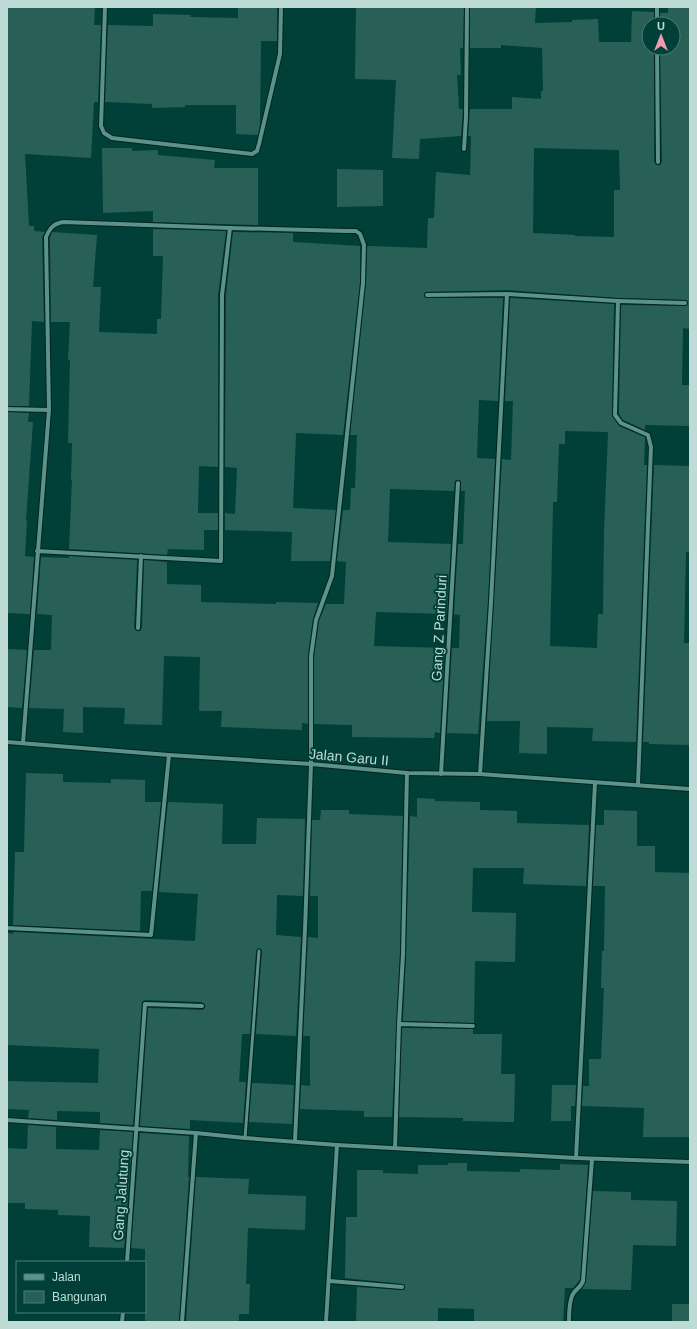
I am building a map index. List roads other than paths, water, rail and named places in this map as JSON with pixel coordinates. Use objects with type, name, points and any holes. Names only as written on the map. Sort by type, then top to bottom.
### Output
[{"type":"street","points":[[105,7],[101,126],[104,133],[112,138],[252,154],[257,151],[259,144],[280,54],[282,7]]},
{"type":"street","points":[[464,149],[466,117],[467,7]]},
{"type":"street","points":[[657,56],[658,162]]},
{"type":"street","points":[[23,743],[49,410],[46,237],[49,228],[63,222],[356,231],[360,234],[364,245],[363,283],[332,576],[316,620],[311,656],[311,764],[295,1141]]},
{"type":"street","points":[[37,551],[221,561],[222,295],[230,228]]},
{"type":"street","points":[[480,774],[492,602],[507,294]]},
{"type":"street","points":[[427,295],[507,294],[618,301],[685,303]]},
{"type":"street","points":[[618,301],[616,415],[621,423],[648,435],[651,447],[638,784]]},
{"type":"street","points":[[7,409],[49,410]]},
{"type":"street","name":"Gang Z Parinduri","points":[[441,774],[458,484]]},
{"type":"street","points":[[138,628],[141,556]]},
{"type":"street","name":"Jalan Garu II","points":[[7,742],[169,755],[311,764],[407,773],[480,774],[595,783],[638,784],[690,789]]},
{"type":"street","points":[[7,928],[151,935],[169,755]]},
{"type":"street","points":[[395,1148],[403,954],[407,773]]},
{"type":"street","points":[[576,1158],[595,783]]},
{"type":"street","name":"Gang Jalutung","points":[[127,1261],[145,1004],[202,1006]]},
{"type":"street","points":[[399,1024],[473,1026]]},
{"type":"street","points":[[7,1120],[196,1133],[337,1145],[592,1159],[690,1162]]},
{"type":"street","points":[[182,1322],[196,1133]]},
{"type":"street","points":[[326,1322],[330,1282],[337,1145]]},
{"type":"street","points":[[569,1322],[570,1304],[573,1294],[582,1285],[583,1281],[592,1159]]},
{"type":"street","points":[[330,1282],[402,1287]]},
{"type":"lane","points":[[245,1138],[259,951]]}]
